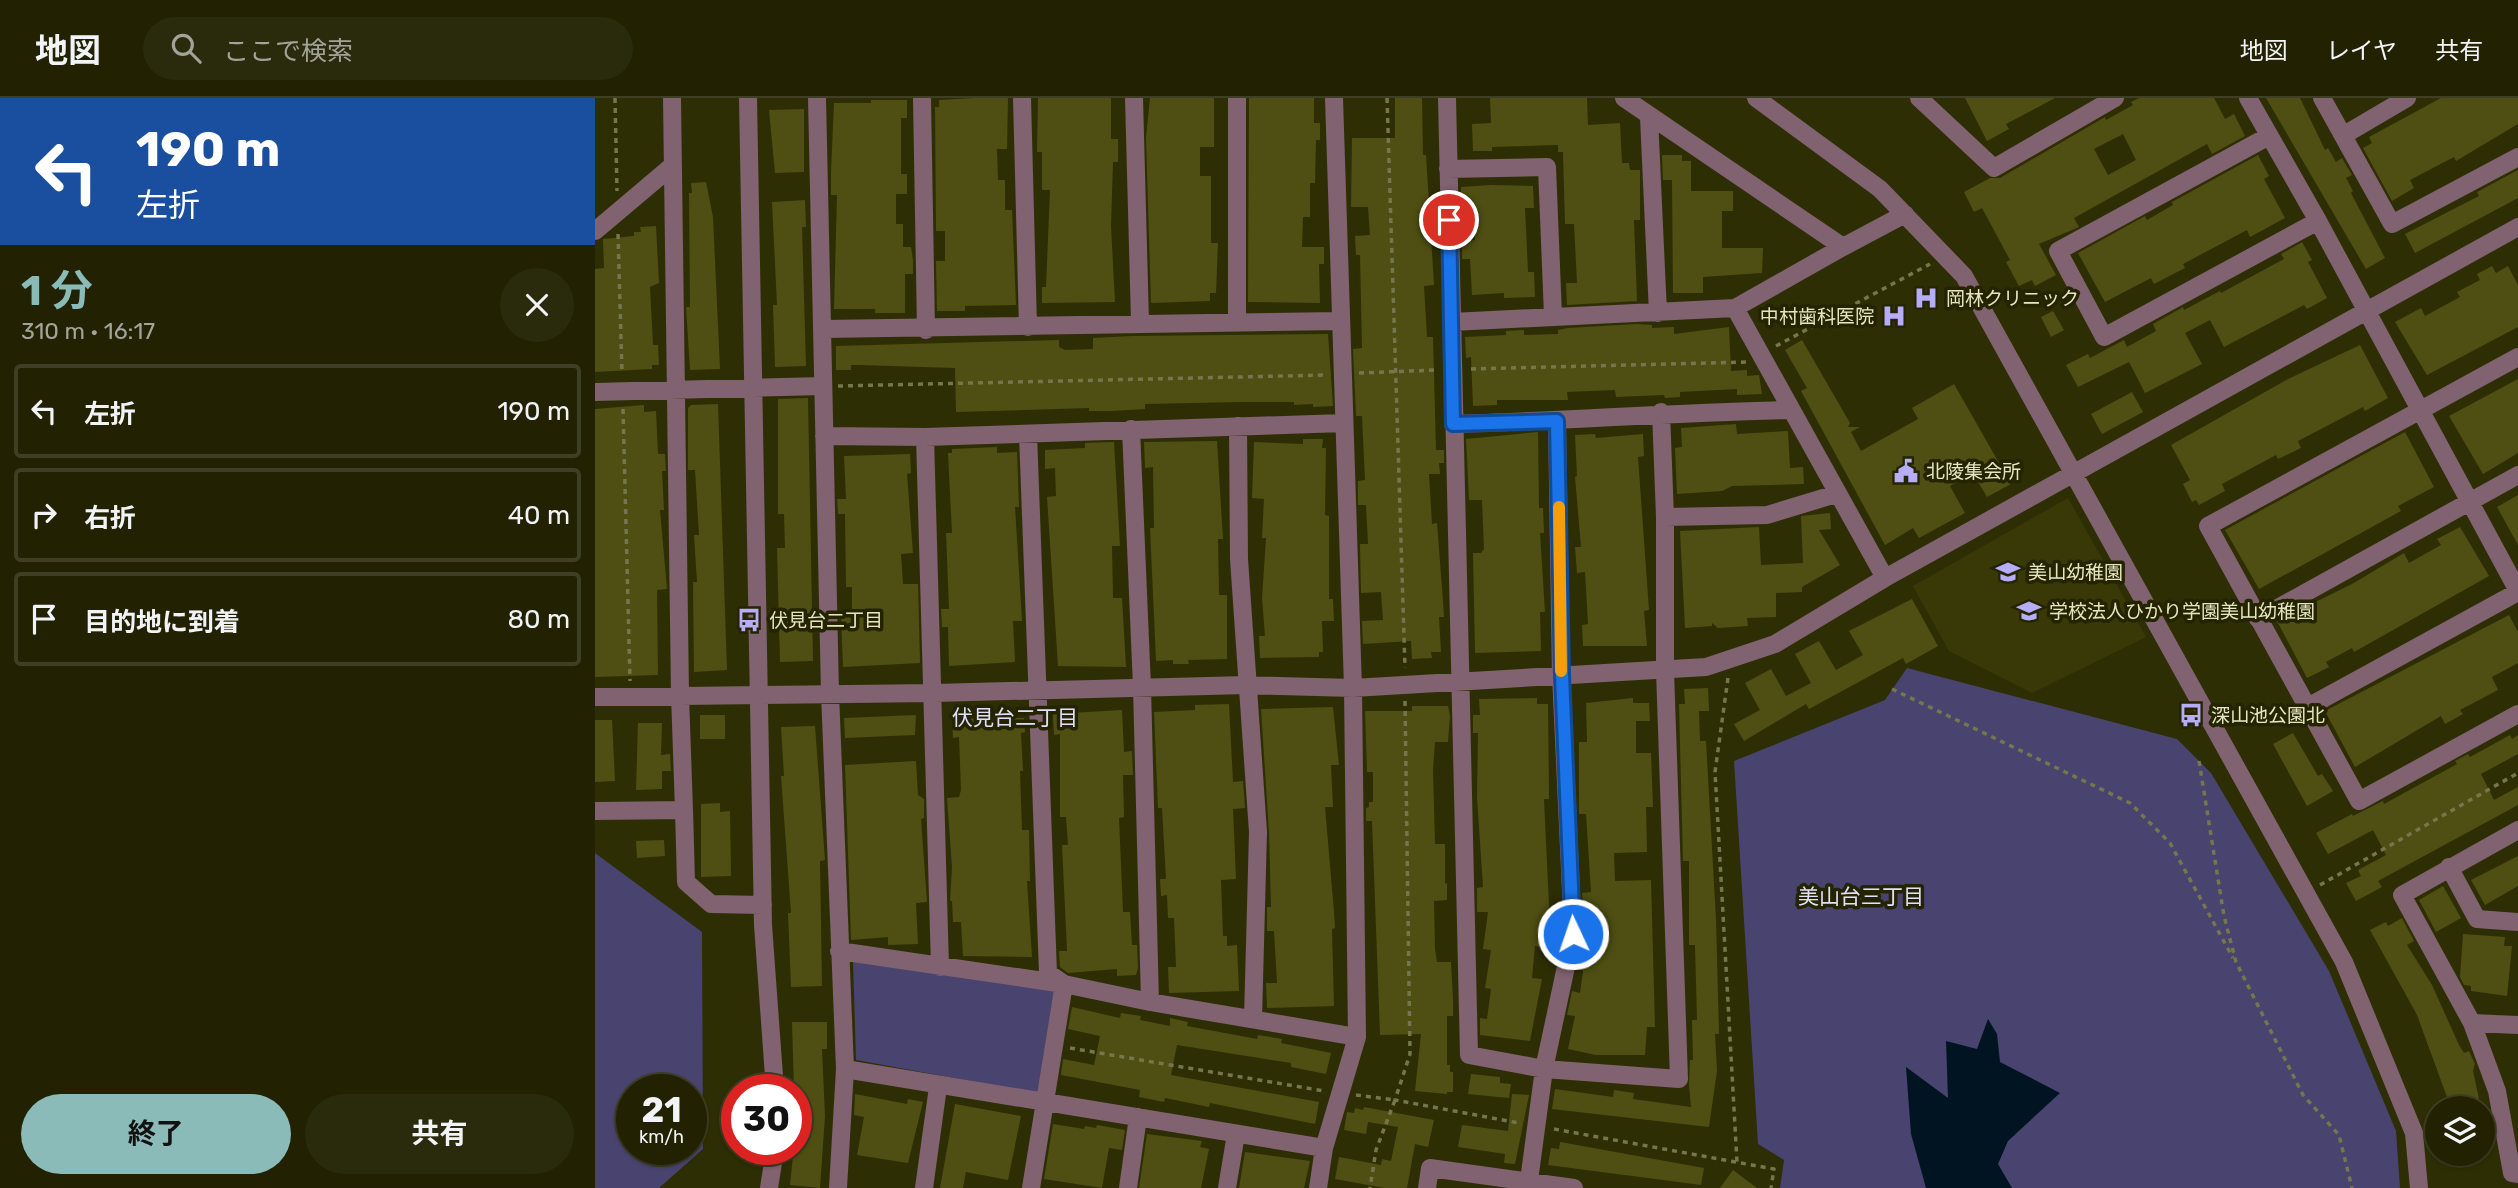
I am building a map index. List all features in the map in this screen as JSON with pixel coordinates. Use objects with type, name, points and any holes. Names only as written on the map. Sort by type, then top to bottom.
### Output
[{"type":"street","points":[[672,98],[680,695],[686,883],[711,904],[763,905]]},
{"type":"street","points":[[748,98],[763,905],[774,1074]]},
{"type":"street","points":[[817,98],[830,693],[845,1069],[838,1188]]},
{"type":"street","points":[[922,98],[926,330]]},
{"type":"street","points":[[1021,98],[1028,327]]},
{"type":"street","points":[[1134,98],[1140,322]]},
{"type":"street","points":[[1237,98],[1237,323]]},
{"type":"street","points":[[1318,1188],[1324,1148],[1357,1037],[1353,688],[1334,98]]},
{"type":"street","points":[[1447,98],[1469,1055],[1545,1069],[1679,1079],[1665,671],[1665,517],[1661,412]]},
{"type":"street","points":[[1624,98],[1843,247]]},
{"type":"street","points":[[1756,98],[1881,189],[1964,276],[2075,472],[2158,629],[2344,962],[2414,1133],[2419,1188]]},
{"type":"street","points":[[1919,98],[1994,168],[2115,98]]},
{"type":"street","points":[[2248,98],[2318,221],[2518,592],[2306,708]]},
{"type":"street","points":[[2322,98],[2392,224],[2518,157]]},
{"type":"street","points":[[2344,135],[2407,98]]},
{"type":"street","points":[[1649,117],[1658,313]]},
{"type":"street","points":[[2269,136],[2057,251],[2104,337],[2318,221]]},
{"type":"street","points":[[595,231],[672,166]]},
{"type":"street","points":[[1448,169],[1547,167],[1553,316]]},
{"type":"street","points":[[1451,323],[1735,309],[1905,214]]},
{"type":"street","points":[[595,697],[934,693],[1246,685],[1353,688],[1706,667],[1775,644],[1885,578],[2518,228]]},
{"type":"street","points":[[1735,309],[1885,578]]},
{"type":"street","points":[[824,329],[926,330],[1140,322],[1340,321]]},
{"type":"street","points":[[2518,358],[2208,526],[2358,801],[2518,714]]},
{"type":"street","points":[[595,392],[755,390],[823,386]]},
{"type":"street","points":[[1453,424],[1557,421],[1661,412],[1791,410]]},
{"type":"street","points":[[1528,1185],[1545,1069],[1573,934],[1562,675],[1557,421]]},
{"type":"street","points":[[824,436],[1028,434],[1343,423]]},
{"type":"street","points":[[1238,426],[1239,559],[1258,832],[1253,1019]]},
{"type":"street","points":[[1131,429],[1142,687],[1150,1002]]},
{"type":"street","points":[[1028,434],[1048,973],[1064,984]]},
{"type":"street","points":[[925,436],[940,967]]},
{"type":"street","points":[[2258,619],[2518,475]]},
{"type":"street","points":[[1665,517],[1767,516],[1836,494]]},
{"type":"street","points":[[595,811],[684,810]]},
{"type":"street","points":[[2518,830],[2402,895],[2472,1023],[2497,1091],[2512,1173],[2518,1174]]},
{"type":"street","points":[[2449,867],[2477,919],[2518,922]]},
{"type":"street","points":[[839,951],[1064,984],[1150,1002],[1357,1037]]},
{"type":"street","points":[[1031,1188],[1064,984]]},
{"type":"street","points":[[2472,1023],[2518,1025]]},
{"type":"street","points":[[845,1069],[938,1087],[1046,1101],[1324,1148]]},
{"type":"street","points":[[924,1188],[938,1087]]},
{"type":"street","points":[[1128,1188],[1138,1117]]},
{"type":"street","points":[[1227,1188],[1236,1134]]},
{"type":"street","points":[[769,1188],[773,1165]]},
{"type":"street","points":[[1427,1188],[1430,1168],[1528,1185],[1574,1188]]},
{"type":"path","points":[[1370,1188],[1376,1150],[1410,1054],[1405,686],[1387,98]]},
{"type":"path","points":[[823,386],[1342,374],[1764,358],[1945,256]]},
{"type":"path","points":[[1731,659],[1715,772],[1737,1162]]},
{"type":"path","points":[[1892,689],[2130,803],[2170,844],[2236,962],[2303,1095],[2339,1135],[2353,1188]]},
{"type":"path","points":[[2199,761],[2224,916],[2236,962]]},
{"type":"path","points":[[2305,893],[2518,773]]},
{"type":"path","points":[[1055,1046],[1395,1100],[1774,1169],[1771,1188]]},
{"type":"shaded area","name":"学校法人ひかり学園美山幼稚園","points":[[2068,498],[2146,637],[2032,693],[1949,651],[1913,586]]},
{"type":"shaded area","points":[[1907,668],[2177,739],[2211,773],[2329,971],[2396,1131],[2400,1188],[1780,1188],[1784,1160],[1758,1144],[1734,761],[1885,700]]},
{"type":"shaded area","points":[[595,853],[702,932],[703,1074],[616,1074],[616,1165],[685,1165],[659,1188],[595,1188]]},
{"type":"shaded area","points":[[853,962],[1058,991],[1041,1094],[856,1060]]},
{"type":"water","points":[[1988,1019],[1997,1034],[2000,1062],[2060,1093],[2008,1141],[1998,1164],[2012,1188],[1926,1188],[1911,1134],[1906,1067],[1948,1098],[1946,1041],[1977,1049]]},
{"type":"building","points":[[1008,98],[1007,149],[997,149],[998,180],[1005,180],[1005,210],[1012,210],[1016,305],[965,306],[965,311],[937,311],[936,261],[945,261],[945,231],[936,231],[935,107],[939,107],[939,100]]},
{"type":"building","points":[[1038,98],[1111,98],[1111,139],[1118,139],[1118,162],[1113,162],[1111,226],[1115,302],[1042,303],[1042,287],[1046,287],[1050,190],[1042,190],[1042,152],[1037,152]]},
{"type":"building","points":[[1150,98],[1214,98],[1214,147],[1200,147],[1200,176],[1211,176],[1211,243],[1218,243],[1216,293],[1210,293],[1210,301],[1151,303],[1146,138]]},
{"type":"building","points":[[1249,98],[1314,98],[1314,123],[1320,123],[1320,140],[1316,140],[1315,183],[1310,183],[1310,217],[1303,217],[1302,247],[1324,247],[1324,264],[1319,264],[1320,303],[1248,302]]},
{"type":"building","points":[[1395,98],[1422,98],[1423,155],[1426,155],[1434,285],[1424,286],[1427,337],[1433,337],[1436,450],[1444,450],[1444,463],[1439,463],[1440,474],[1429,474],[1432,524],[1437,523],[1443,601],[1444,617],[1439,617],[1441,652],[1431,652],[1432,658],[1412,659],[1411,641],[1363,644],[1362,621],[1383,620],[1381,592],[1361,593],[1360,544],[1368,544],[1366,505],[1358,505],[1358,481],[1365,480],[1362,416],[1356,416],[1353,349],[1362,348],[1360,255],[1356,255],[1355,236],[1370,235],[1368,207],[1351,207],[1352,138],[1395,138]]},
{"type":"building","points":[[1490,98],[1587,98],[1588,125],[1620,123],[1622,163],[1629,163],[1630,170],[1640,170],[1640,220],[1634,220],[1637,301],[1567,305],[1566,283],[1577,283],[1574,224],[1565,224],[1563,152],[1558,152],[1558,145],[1492,147],[1492,151],[1473,151],[1472,124],[1491,123]]},
{"type":"building","points":[[1965,98],[2055,98],[2006,124],[2009,129],[1987,141]]},
{"type":"building","points":[[2139,98],[2214,98],[2225,119],[2234,114],[2245,136],[2212,154],[2207,144],[2074,218],[2079,227],[2039,244],[2056,275],[2035,286],[2032,280],[2019,286],[2006,262],[2010,260],[1982,208],[1974,212],[1964,192],[1990,178],[2000,178],[2105,117],[2106,120],[2133,105],[2131,102]],"holes":[[[2123,134],[2136,160],[2108,175],[2094,149]]]},
{"type":"building","points":[[2266,98],[2300,98],[2325,150],[2328,148],[2336,162],[2342,158],[2352,175],[2346,178],[2353,191],[2351,193],[2385,258],[2366,269]]},
{"type":"building","points":[[2441,98],[2518,98],[2518,124],[2456,161],[2454,157],[2410,180],[2414,188],[2392,201],[2363,148],[2372,143],[2369,137]]},
{"type":"building","points":[[871,100],[907,100],[907,118],[901,118],[901,174],[907,174],[907,194],[896,194],[896,224],[903,224],[903,247],[911,247],[913,260],[913,274],[905,274],[905,313],[875,313],[875,309],[834,309],[837,195],[831,195],[831,172],[834,103],[871,103]]},
{"type":"building","points":[[804,109],[804,172],[775,173],[769,110]]},
{"type":"building","points":[[1662,155],[1682,155],[1682,161],[1691,161],[1691,191],[1733,191],[1733,211],[1722,211],[1722,248],[1763,248],[1762,273],[1703,277],[1703,293],[1673,293],[1672,180],[1663,180]]},
{"type":"building","points":[[2258,155],[2269,176],[2264,179],[2285,218],[2250,237],[2247,230],[2183,264],[2185,268],[2154,284],[2151,278],[2105,302],[2078,253],[2145,216],[2147,220],[2173,205],[2172,202]]},
{"type":"building","points":[[2518,170],[2518,198],[2415,253],[2405,234],[2479,196],[2477,192]]},
{"type":"building","points":[[706,182],[713,217],[720,369],[690,370],[686,307],[690,307],[689,193],[692,193],[691,183]]},
{"type":"building","points":[[1533,186],[1534,208],[1525,208],[1528,272],[1534,272],[1535,297],[1504,298],[1504,293],[1472,295],[1470,259],[1462,259],[1462,241],[1475,240],[1474,212],[1461,213],[1461,187]]},
{"type":"building","points":[[805,200],[806,227],[802,227],[806,366],[775,367],[773,305],[777,305],[772,202]]},
{"type":"building","points":[[656,226],[659,283],[650,287],[653,345],[658,345],[659,365],[652,365],[652,369],[595,372],[595,269],[604,268],[603,239],[634,236],[634,232],[641,232],[640,227]]},
{"type":"building","points":[[2302,242],[2312,260],[2308,262],[2327,298],[2307,309],[2304,305],[2224,347],[2210,320],[2185,333],[2202,364],[2145,393],[2129,362],[2078,387],[2066,365],[2088,354],[2090,358],[2124,340],[2127,347],[2156,331],[2153,324],[2183,307],[2184,310],[2220,291],[2221,293],[2284,259],[2281,254]]},
{"type":"building","points":[[2492,266],[2496,273],[2508,266],[2518,285],[2518,327],[2427,375],[2395,322],[2421,308],[2425,316],[2460,297],[2457,292],[2480,280],[2477,274]]},
{"type":"building","points":[[2053,311],[2064,330],[2051,337],[2041,317]]},
{"type":"building","points":[[1652,325],[1652,328],[1674,327],[1674,334],[1729,327],[1731,371],[1747,370],[1747,376],[1759,375],[1762,394],[1737,395],[1737,389],[1680,392],[1680,397],[1665,398],[1664,395],[1616,397],[1615,390],[1567,392],[1568,400],[1497,400],[1497,405],[1473,406],[1471,357],[1466,358],[1465,337],[1506,335],[1506,331],[1524,330],[1524,335],[1558,334],[1558,330],[1568,328]]},
{"type":"building","points":[[1328,334],[1333,406],[1313,407],[1313,404],[1294,405],[1294,402],[1241,402],[1145,404],[1145,409],[1112,411],[1089,411],[1089,408],[956,412],[955,368],[851,365],[851,370],[836,370],[836,346],[1059,340],[1059,347],[1065,350],[1093,349],[1093,338]]},
{"type":"building","points":[[1802,340],[1850,423],[1848,427],[1860,427],[1851,432],[1861,451],[1918,419],[1912,408],[1954,384],[2011,484],[1987,497],[1973,473],[1950,486],[1965,513],[1919,538],[1913,528],[1885,545],[1801,391],[1807,388],[1785,350]]},
{"type":"building","points":[[2360,345],[2388,398],[2365,411],[2363,407],[2298,441],[2301,448],[2278,459],[2276,455],[2222,484],[2225,491],[2199,505],[2196,500],[2192,502],[2183,484],[2190,480],[2171,445],[2288,379]]},
{"type":"building","points":[[2518,379],[2518,453],[2483,474],[2449,416]]},
{"type":"building","points":[[2132,392],[2143,412],[2102,434],[2091,414]]},
{"type":"building","points":[[808,398],[813,661],[780,662],[777,548],[785,548],[784,514],[778,514],[778,399]]},
{"type":"building","points":[[718,404],[727,670],[694,672],[693,582],[697,582],[694,535],[699,535],[695,470],[688,470],[688,408],[691,405]]},
{"type":"building","points":[[644,405],[644,412],[656,411],[658,454],[665,454],[666,471],[662,471],[664,510],[660,510],[667,589],[657,590],[658,675],[595,677],[595,409]]},
{"type":"building","points":[[1736,424],[1737,434],[1788,431],[1790,468],[1803,467],[1804,484],[1732,486],[1722,491],[1677,494],[1675,448],[1682,447],[1681,428]]},
{"type":"building","points":[[1538,432],[1539,508],[1543,508],[1544,533],[1540,533],[1545,612],[1540,612],[1541,651],[1475,653],[1473,553],[1481,553],[1484,549],[1482,500],[1469,500],[1466,439]]},
{"type":"building","points":[[2405,432],[2434,487],[2398,506],[2401,511],[2259,589],[2225,530]]},
{"type":"building","points":[[1595,434],[1596,438],[1643,434],[1644,456],[1638,457],[1649,610],[1644,611],[1647,646],[1583,646],[1582,625],[1588,624],[1585,572],[1577,573],[1575,547],[1581,547],[1575,477],[1575,435]]},
{"type":"building","points":[[1303,439],[1323,439],[1322,448],[1326,448],[1325,515],[1329,516],[1329,599],[1333,599],[1334,621],[1322,621],[1323,652],[1319,652],[1319,657],[1260,658],[1259,636],[1265,636],[1262,598],[1266,538],[1262,538],[1264,499],[1252,498],[1254,442],[1303,444]]},
{"type":"building","points":[[1217,441],[1223,539],[1218,539],[1219,595],[1227,595],[1227,659],[1188,660],[1189,664],[1173,664],[1173,660],[1156,661],[1150,528],[1154,528],[1153,467],[1145,468],[1144,442]]},
{"type":"building","points":[[1114,442],[1120,546],[1112,546],[1113,598],[1122,598],[1126,667],[1058,666],[1047,497],[1056,496],[1055,468],[1045,469],[1045,450],[1085,448],[1085,443]]},
{"type":"building","points":[[997,447],[997,453],[1017,452],[1019,507],[1015,507],[1022,621],[1013,621],[1015,662],[949,666],[948,627],[942,627],[941,609],[949,609],[946,533],[952,533],[948,453],[952,453],[952,449]]},
{"type":"building","points":[[910,454],[911,473],[907,474],[913,553],[901,554],[903,584],[918,584],[920,663],[843,667],[841,617],[852,616],[852,587],[846,587],[845,514],[838,514],[837,499],[846,499],[844,456]]},
{"type":"building","points":[[2518,495],[2518,545],[2497,507]]},
{"type":"building","points":[[1830,513],[1831,529],[1819,530],[1840,565],[1802,587],[1802,592],[1776,593],[1776,617],[1747,618],[1748,626],[1718,628],[1712,623],[1712,626],[1685,628],[1680,531],[1759,527],[1761,565],[1803,563],[1801,516]]},
{"type":"building","points":[[2460,527],[2489,576],[2354,652],[2352,648],[2326,662],[2329,667],[2307,678],[2277,621],[2352,584],[2404,553],[2409,563],[2441,545],[2437,539]]},
{"type":"building","points":[[1912,599],[1938,646],[1906,664],[1903,658],[1809,709],[1806,704],[1744,741],[1734,724],[1760,710],[1745,683],[1771,669],[1786,696],[1811,683],[1795,654],[1819,641],[1836,670],[1863,655],[1849,631]]},
{"type":"building","points":[[2509,615],[2518,632],[2518,663],[2492,677],[2498,690],[2460,710],[2463,714],[2445,724],[2441,716],[2355,767],[2325,711]]},
{"type":"building","points":[[1708,688],[1709,711],[1699,711],[1700,741],[1706,741],[1716,919],[1719,1034],[1715,1034],[1717,1071],[1709,1127],[1552,1109],[1555,1089],[1613,1097],[1614,1090],[1634,1093],[1633,1099],[1691,1107],[1689,1085],[1690,1060],[1693,1060],[1692,1020],[1697,1020],[1695,945],[1689,945],[1689,861],[1683,861],[1679,704],[1685,704],[1684,689]]},
{"type":"building","points":[[1537,698],[1537,704],[1548,704],[1549,799],[1544,799],[1550,927],[1547,948],[1535,946],[1532,978],[1542,979],[1530,1041],[1480,1035],[1480,1018],[1487,1019],[1491,989],[1485,988],[1491,950],[1483,949],[1488,912],[1477,912],[1477,888],[1483,887],[1477,798],[1478,733],[1473,733],[1473,715],[1480,715],[1479,699]]},
{"type":"building","points":[[1633,698],[1633,703],[1649,703],[1650,721],[1636,721],[1636,753],[1651,753],[1653,807],[1646,807],[1647,852],[1614,853],[1615,881],[1651,880],[1655,1027],[1647,1027],[1645,1055],[1596,1055],[1568,1049],[1575,1016],[1567,1015],[1572,991],[1580,993],[1587,943],[1583,943],[1588,907],[1583,907],[1582,893],[1591,892],[1586,814],[1579,814],[1579,742],[1587,742],[1586,703]]},
{"type":"building","points":[[1229,704],[1233,782],[1243,781],[1245,808],[1233,809],[1236,879],[1221,880],[1223,936],[1227,936],[1227,946],[1237,945],[1239,991],[1169,993],[1168,967],[1176,967],[1174,918],[1168,918],[1167,895],[1161,896],[1160,879],[1166,879],[1162,808],[1158,808],[1154,712],[1195,710],[1195,705]]},
{"type":"building","points":[[1412,706],[1448,706],[1450,716],[1448,742],[1435,742],[1433,770],[1435,844],[1445,844],[1445,884],[1447,883],[1447,900],[1434,901],[1435,949],[1437,962],[1451,962],[1453,1000],[1453,1016],[1447,1016],[1447,1065],[1450,1065],[1450,1072],[1453,1072],[1453,1092],[1447,1094],[1415,1091],[1421,1034],[1380,1035],[1372,821],[1366,821],[1366,808],[1369,807],[1369,802],[1373,802],[1373,772],[1367,772],[1365,711],[1412,711]]},
{"type":"building","points":[[1333,707],[1339,765],[1331,765],[1333,807],[1325,807],[1335,928],[1332,929],[1334,1006],[1267,1008],[1266,983],[1277,983],[1274,931],[1267,931],[1267,907],[1271,907],[1269,832],[1261,709]]},
{"type":"building","points":[[1122,710],[1124,752],[1132,751],[1133,775],[1123,775],[1124,817],[1119,818],[1123,912],[1130,912],[1132,945],[1137,945],[1138,968],[1136,975],[1117,976],[1117,969],[1068,973],[1060,967],[1059,951],[1067,951],[1062,845],[1068,845],[1066,817],[1060,817],[1060,734],[1054,735],[1053,714]]},
{"type":"building","points":[[1014,711],[1015,718],[1024,718],[1025,732],[1021,733],[1023,771],[1020,771],[1022,830],[1029,830],[1030,881],[1027,881],[1032,957],[963,956],[961,922],[953,922],[950,901],[952,867],[947,798],[959,797],[961,790],[959,737],[953,738],[952,716]]},
{"type":"building","points":[[700,715],[725,715],[725,739],[700,739]]},
{"type":"building","points":[[916,715],[915,735],[845,738],[844,718]]},
{"type":"building","points":[[595,720],[612,720],[615,781],[595,782]]},
{"type":"building","points":[[638,723],[662,723],[661,755],[670,754],[671,771],[662,771],[662,789],[636,790]]},
{"type":"building","points":[[815,726],[825,860],[820,861],[822,986],[791,987],[788,913],[791,913],[781,776],[784,776],[781,727]]},
{"type":"building","points":[[2293,733],[2318,776],[2322,774],[2333,791],[2307,806],[2273,744]]},
{"type":"building","points":[[2510,735],[2512,739],[2518,735],[2518,754],[2481,774],[2494,800],[2518,787],[2518,805],[2378,881],[2382,887],[2356,901],[2346,883],[2361,876],[2358,870],[2386,855],[2373,830],[2328,854],[2316,833],[2352,814],[2353,816],[2383,801],[2384,804],[2457,764],[2455,761],[2468,754],[2470,757]]},
{"type":"building","points":[[916,761],[918,795],[924,799],[924,818],[921,819],[927,902],[916,903],[918,944],[888,945],[888,937],[851,940],[845,765]]},
{"type":"building","points":[[720,803],[720,812],[730,811],[731,876],[701,877],[701,804]]},
{"type":"building","points":[[664,840],[665,856],[637,858],[636,841]]},
{"type":"building","points":[[2518,856],[2518,886],[2485,905],[2471,880]]},
{"type":"building","points":[[2443,886],[2461,918],[2436,932],[2419,900]]},
{"type":"building","points":[[2402,918],[2414,941],[2407,945],[2432,985],[2459,1045],[2464,1053],[2469,1051],[2475,1064],[2473,1071],[2478,1096],[2447,1096],[2417,1015],[2370,930],[2386,922],[2388,926]]},
{"type":"building","points":[[2463,934],[2505,937],[2504,946],[2512,946],[2507,996],[2471,991],[2471,986],[2464,985],[2460,977]]},
{"type":"building","points":[[1072,1007],[1120,1018],[1121,1013],[1141,1016],[1140,1020],[1170,1026],[1170,1018],[1188,1022],[1187,1026],[1257,1039],[1258,1035],[1282,1039],[1281,1043],[1331,1053],[1326,1074],[1291,1067],[1291,1063],[1177,1045],[1171,1075],[1319,1102],[1315,1124],[1210,1103],[1209,1107],[1165,1098],[1164,1102],[1139,1097],[1140,1090],[1061,1075],[1063,1059],[1094,1065],[1100,1036],[1068,1029]]},
{"type":"building","points":[[792,1022],[827,1022],[827,1049],[822,1049],[825,1116],[820,1188],[790,1185],[792,1165],[812,1165],[812,1074],[794,1074]]},
{"type":"building","points":[[1471,1074],[1500,1077],[1500,1083],[1511,1084],[1509,1098],[1468,1094]]},
{"type":"building","points":[[855,1094],[907,1104],[908,1099],[923,1102],[908,1163],[857,1155],[864,1117],[854,1115]]},
{"type":"building","points":[[1512,1094],[1529,1095],[1515,1164],[1504,1163],[1505,1154],[1458,1147],[1462,1125],[1508,1131]]},
{"type":"building","points":[[955,1104],[1021,1116],[1008,1180],[966,1172],[963,1188],[940,1188]]},
{"type":"building","points":[[1364,1107],[1434,1120],[1428,1147],[1415,1144],[1407,1188],[1384,1188],[1335,1179],[1339,1157],[1381,1165],[1382,1159],[1391,1161],[1398,1127],[1368,1122],[1366,1134],[1344,1130],[1347,1112],[1354,1113],[1355,1108],[1363,1110]]},
{"type":"building","points":[[1053,1124],[1084,1129],[1085,1126],[1096,1128],[1097,1125],[1125,1130],[1122,1150],[1109,1148],[1102,1188],[1044,1179]]},
{"type":"building","points":[[1147,1134],[1202,1141],[1200,1147],[1209,1149],[1201,1188],[1139,1188]]},
{"type":"building","points":[[1560,1142],[1704,1168],[1701,1185],[1548,1165],[1551,1148],[1559,1149]]},
{"type":"building","points":[[1245,1152],[1310,1161],[1304,1188],[1239,1188]]},
{"type":"building","points":[[1733,1170],[1757,1188],[1720,1188]]},
{"type":"slow traffic","points":[[1559,507],[1561,671]]},
{"type":"place","name":"岡林クリニック","points":[[1926,298]]},
{"type":"place","name":"中村歯科医院","points":[[1894,316]]},
{"type":"place","name":"北陵集会所","points":[[1906,471]]},
{"type":"place","name":"美山幼稚園","points":[[2008,572]]},
{"type":"place","name":"学校法人ひかり学園美山幼稚園","points":[[2029,611]]},
{"type":"place","name":"伏見台二丁目","points":[[749,620]]},
{"type":"place","name":"深山池公園北","points":[[2191,715]]},
{"type":"district","name":"伏見台二丁目","points":[[1015,718]]},
{"type":"district","name":"美山台三丁目","points":[[1861,897]]},
{"type":"route","points":[[1449,220],[1453,424],[1557,421],[1562,675],[1573,934]]}]
